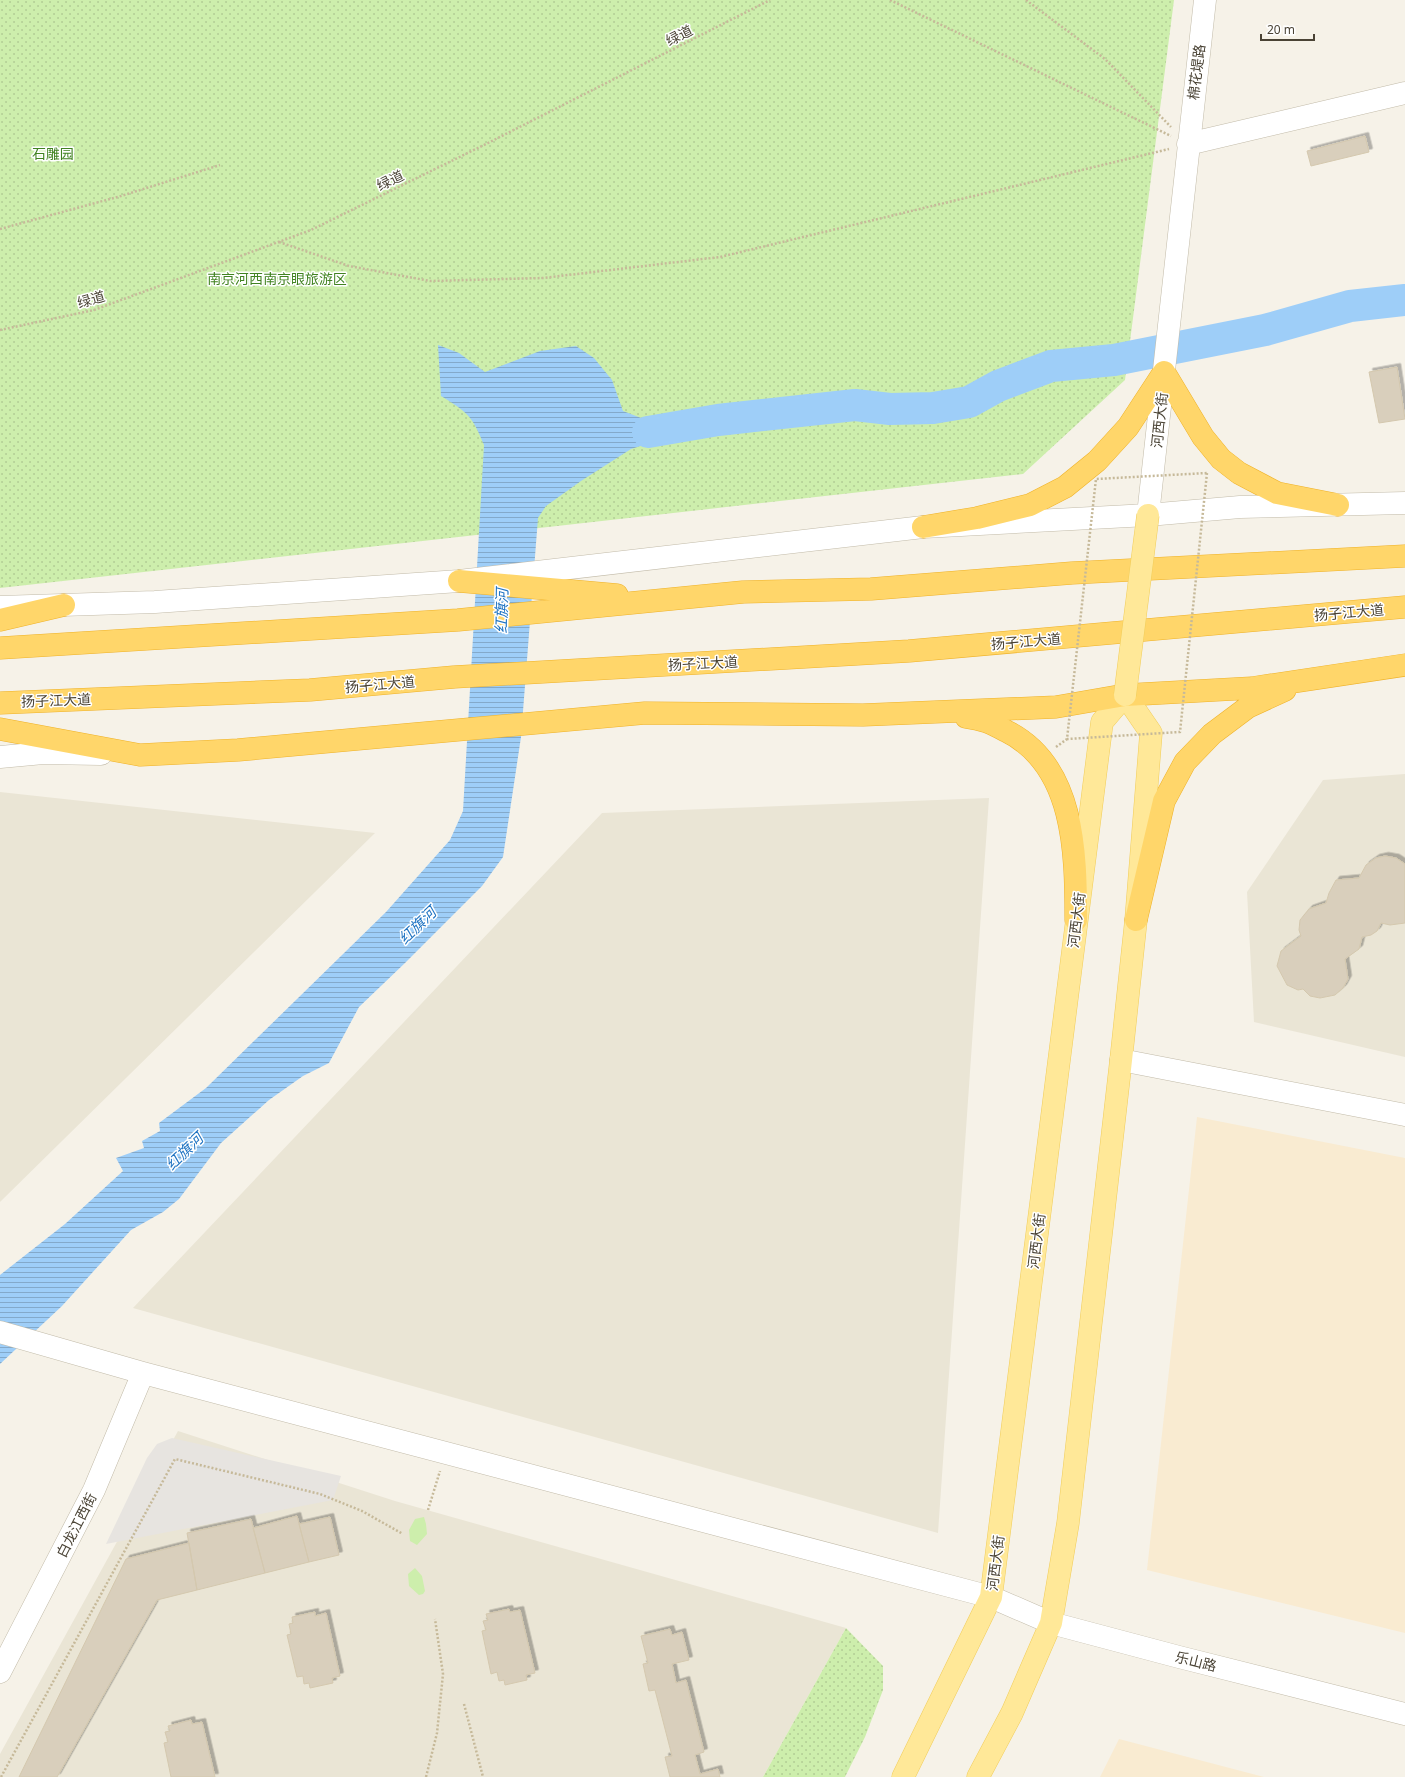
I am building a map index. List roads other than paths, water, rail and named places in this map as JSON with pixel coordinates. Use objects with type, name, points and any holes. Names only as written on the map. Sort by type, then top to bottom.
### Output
[{"type":"highway","points":[[923,527],[977,518],[1030,505],[1065,487],[1097,460],[1128,427],[1165,371],[1204,437],[1220,459],[1239,473],[1277,493],[1338,504]]},
{"type":"highway","points":[[0,648],[458,620],[743,592],[871,589],[1072,573],[1405,556]]},
{"type":"highway","points":[[459,581],[547,579],[664,600]]},
{"type":"highway","points":[[0,620],[64,605]]},
{"type":"highway","name":"扬子江大道","points":[[0,703],[310,690],[454,677],[909,651],[1405,607]]},
{"type":"highway","points":[[0,729],[140,755],[238,750],[645,713],[864,715],[1056,707],[1125,696],[1252,688],[1405,665]]},
{"type":"highway","points":[[1136,920],[1164,801],[1185,762],[1212,734],[1248,707],[1285,690],[1320,677]]},
{"type":"highway","points":[[919,712],[982,719],[1021,738],[1037,752],[1053,776],[1064,802],[1070,827],[1076,867],[1076,920]]},
{"type":"main road","name":"河西大街","points":[[903,1777],[991,1597],[1102,722],[1125,696],[1148,515]]},
{"type":"main road","points":[[978,1777],[1012,1713],[1051,1623],[1068,1523],[1136,920],[1151,733],[1125,696]]},
{"type":"street","name":"棉花堤路","points":[[1188,144],[1205,0]]},
{"type":"street","points":[[1188,144],[1405,93]]},
{"type":"street","name":"河西大街","points":[[1148,515],[1165,371],[1188,144]]},
{"type":"street","points":[[547,579],[923,527],[1148,515],[1240,507],[1405,503]]},
{"type":"street","points":[[0,607],[255,596],[459,581]]},
{"type":"street","points":[[0,757],[43,753],[140,755]]},
{"type":"street","points":[[1121,1060],[1405,1115]]},
{"type":"street","name":"乐山路","points":[[0,1332],[143,1373],[991,1597],[1051,1623],[1405,1714]]},
{"type":"street","name":"白龙江西街","points":[[0,1672],[94,1490],[143,1373]]},
{"type":"water","name":"红旗河","points":[[438,345],[459,353],[485,372],[540,351],[576,346],[594,358],[612,380],[623,411],[649,421],[692,416],[690,434],[660,440],[631,449],[581,481],[546,506],[538,518],[521,737],[503,857],[482,886],[359,1007],[329,1063],[303,1076],[269,1100],[221,1143],[179,1199],[163,1212],[131,1230],[62,1306],[0,1364],[0,1275],[65,1224],[123,1171],[116,1158],[144,1148],[142,1141],[160,1131],[159,1123],[206,1088],[386,912],[450,840],[463,811],[484,445],[476,427],[468,415],[441,396]]},
{"type":"waterway","points":[[648,432],[718,420],[855,405],[890,409],[933,408],[969,402],[998,386],[1051,366],[1114,360],[1265,330],[1350,306],[1405,300]]},
{"type":"park label","name":"石雕园","points":[[53,153]]},
{"type":"park label","name":"南京河西南京眼旅游区","points":[[277,278]]}]
